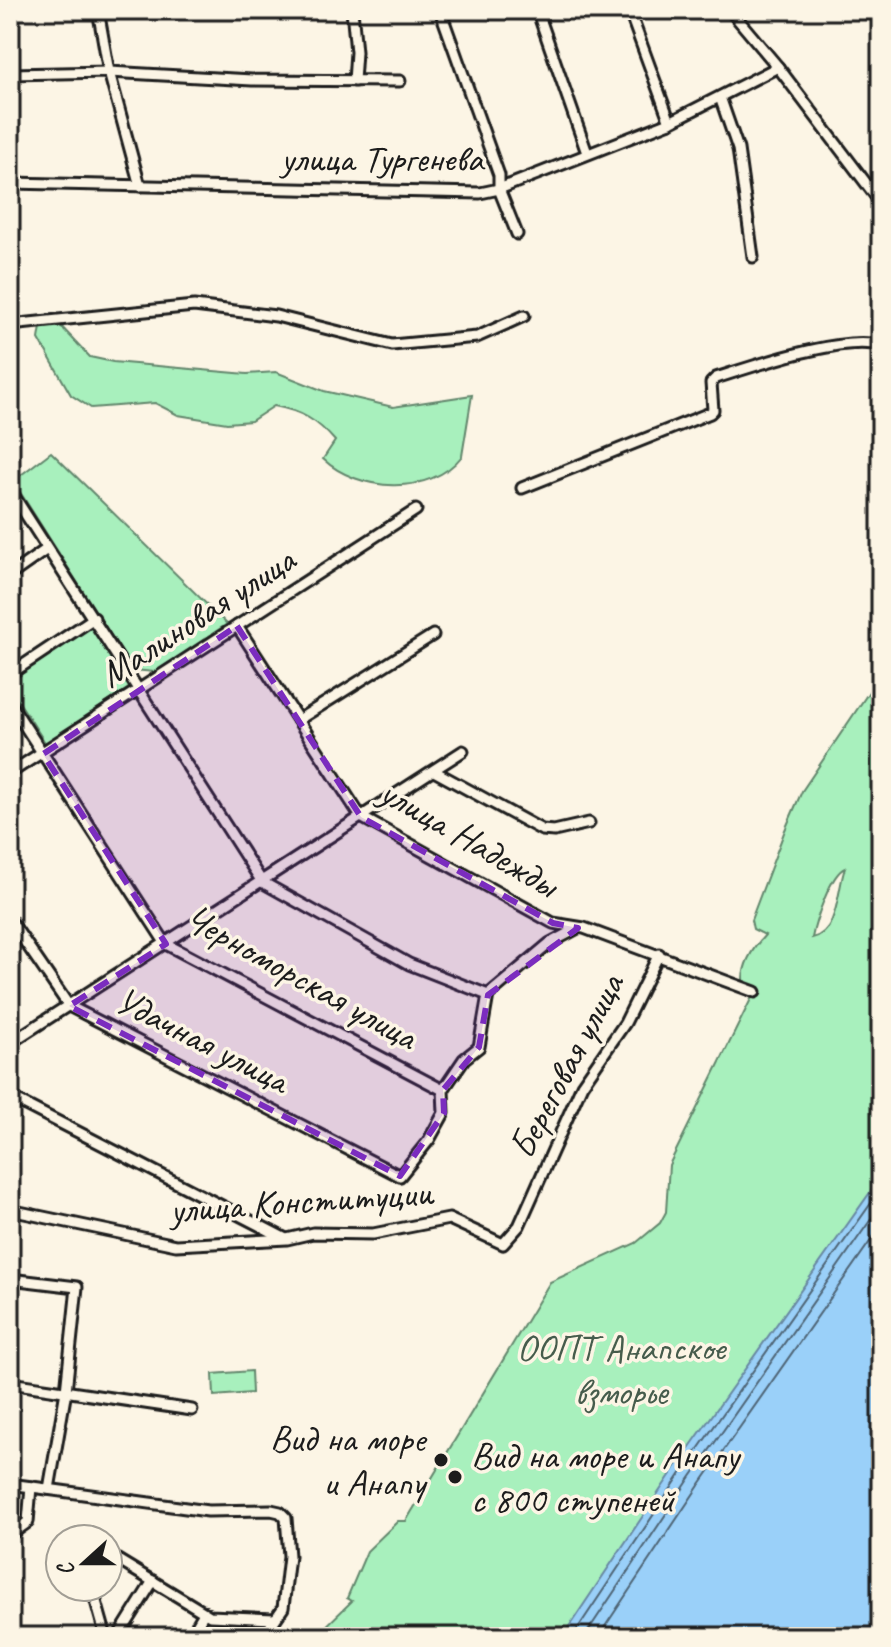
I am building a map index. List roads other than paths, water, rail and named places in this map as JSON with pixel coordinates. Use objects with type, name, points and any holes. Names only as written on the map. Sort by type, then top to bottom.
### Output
[{"type":"street","points":[[98,10],[109,72],[140,186]]},
{"type":"street","points":[[352,10],[356,52],[354,81]]},
{"type":"street","points":[[440,10],[517,234]]},
{"type":"street","points":[[537,10],[587,153]]},
{"type":"street","points":[[629,10],[670,122]]},
{"type":"street","points":[[730,10],[778,67],[881,203]]},
{"type":"street","name":"улица Тургенева","points":[[10,183],[480,193],[499,189],[670,122],[778,67]]},
{"type":"street","points":[[10,74],[109,72],[252,80],[400,81]]},
{"type":"street","points":[[720,97],[738,149],[753,257]]},
{"type":"street","points":[[10,325],[194,306],[276,316],[392,345],[477,337],[524,316]]},
{"type":"street","points":[[522,488],[710,413],[713,410],[711,383],[716,378],[786,356],[866,341],[881,346]]},
{"type":"street","points":[[10,490],[262,882],[409,964],[488,995]]},
{"type":"street","name":"Малиновая улица","points":[[10,773],[416,510]]},
{"type":"street","points":[[10,575],[47,549]]},
{"type":"street","points":[[10,674],[94,618]]},
{"type":"street","name":"улица Надежды","points":[[237,626],[361,817],[553,923],[584,928],[755,992]]},
{"type":"street","points":[[298,720],[433,635]]},
{"type":"street","name":"Черноморская улица","points":[[10,703],[166,944],[443,1090]]},
{"type":"street","points":[[10,1043],[463,751]]},
{"type":"street","points":[[434,771],[542,830],[554,831],[589,823]]},
{"type":"street","name":"Удачная улица","points":[[10,920],[69,1006],[400,1176],[429,1140],[444,1113],[443,1090]]},
{"type":"street","points":[[443,1090],[464,1059],[479,1047],[488,995],[550,943],[578,928]]},
{"type":"street","name":"Береговая улица","points":[[527,1207],[582,1085],[625,1023],[659,954]]},
{"type":"street","points":[[10,1097],[287,1239]]},
{"type":"street","name":"улица Конституции","points":[[10,1210],[176,1245],[287,1239],[313,1233],[373,1234],[449,1219],[503,1244],[519,1226],[527,1207]]},
{"type":"street","points":[[10,1279],[77,1287],[66,1391],[49,1489]]},
{"type":"street","points":[[10,1383],[192,1410]]},
{"type":"street","points":[[10,1484],[208,1511],[280,1512],[286,1518],[287,1581],[283,1608],[263,1637]]},
{"type":"street","points":[[10,1535],[28,1522],[31,1487]]},
{"type":"street","points":[[124,1564],[210,1616],[274,1619]]},
{"type":"street","points":[[118,1637],[153,1581]]},
{"type":"street","points":[[96,1603],[106,1637]]},
{"type":"street","points":[[190,1637],[204,1613]]},
{"type":"water","points":[[881,1177],[881,1637],[562,1637],[675,1468]]},
{"type":"place","name":"Вид на море и Анапу","points":[[441,1460]]},
{"type":"place","name":"Вид на море и Анапу с 800 ступеней","points":[[455,1477]]},
{"type":"park label","name":"ООПТ Анапское взморье","points":[[621,1369]]}]
